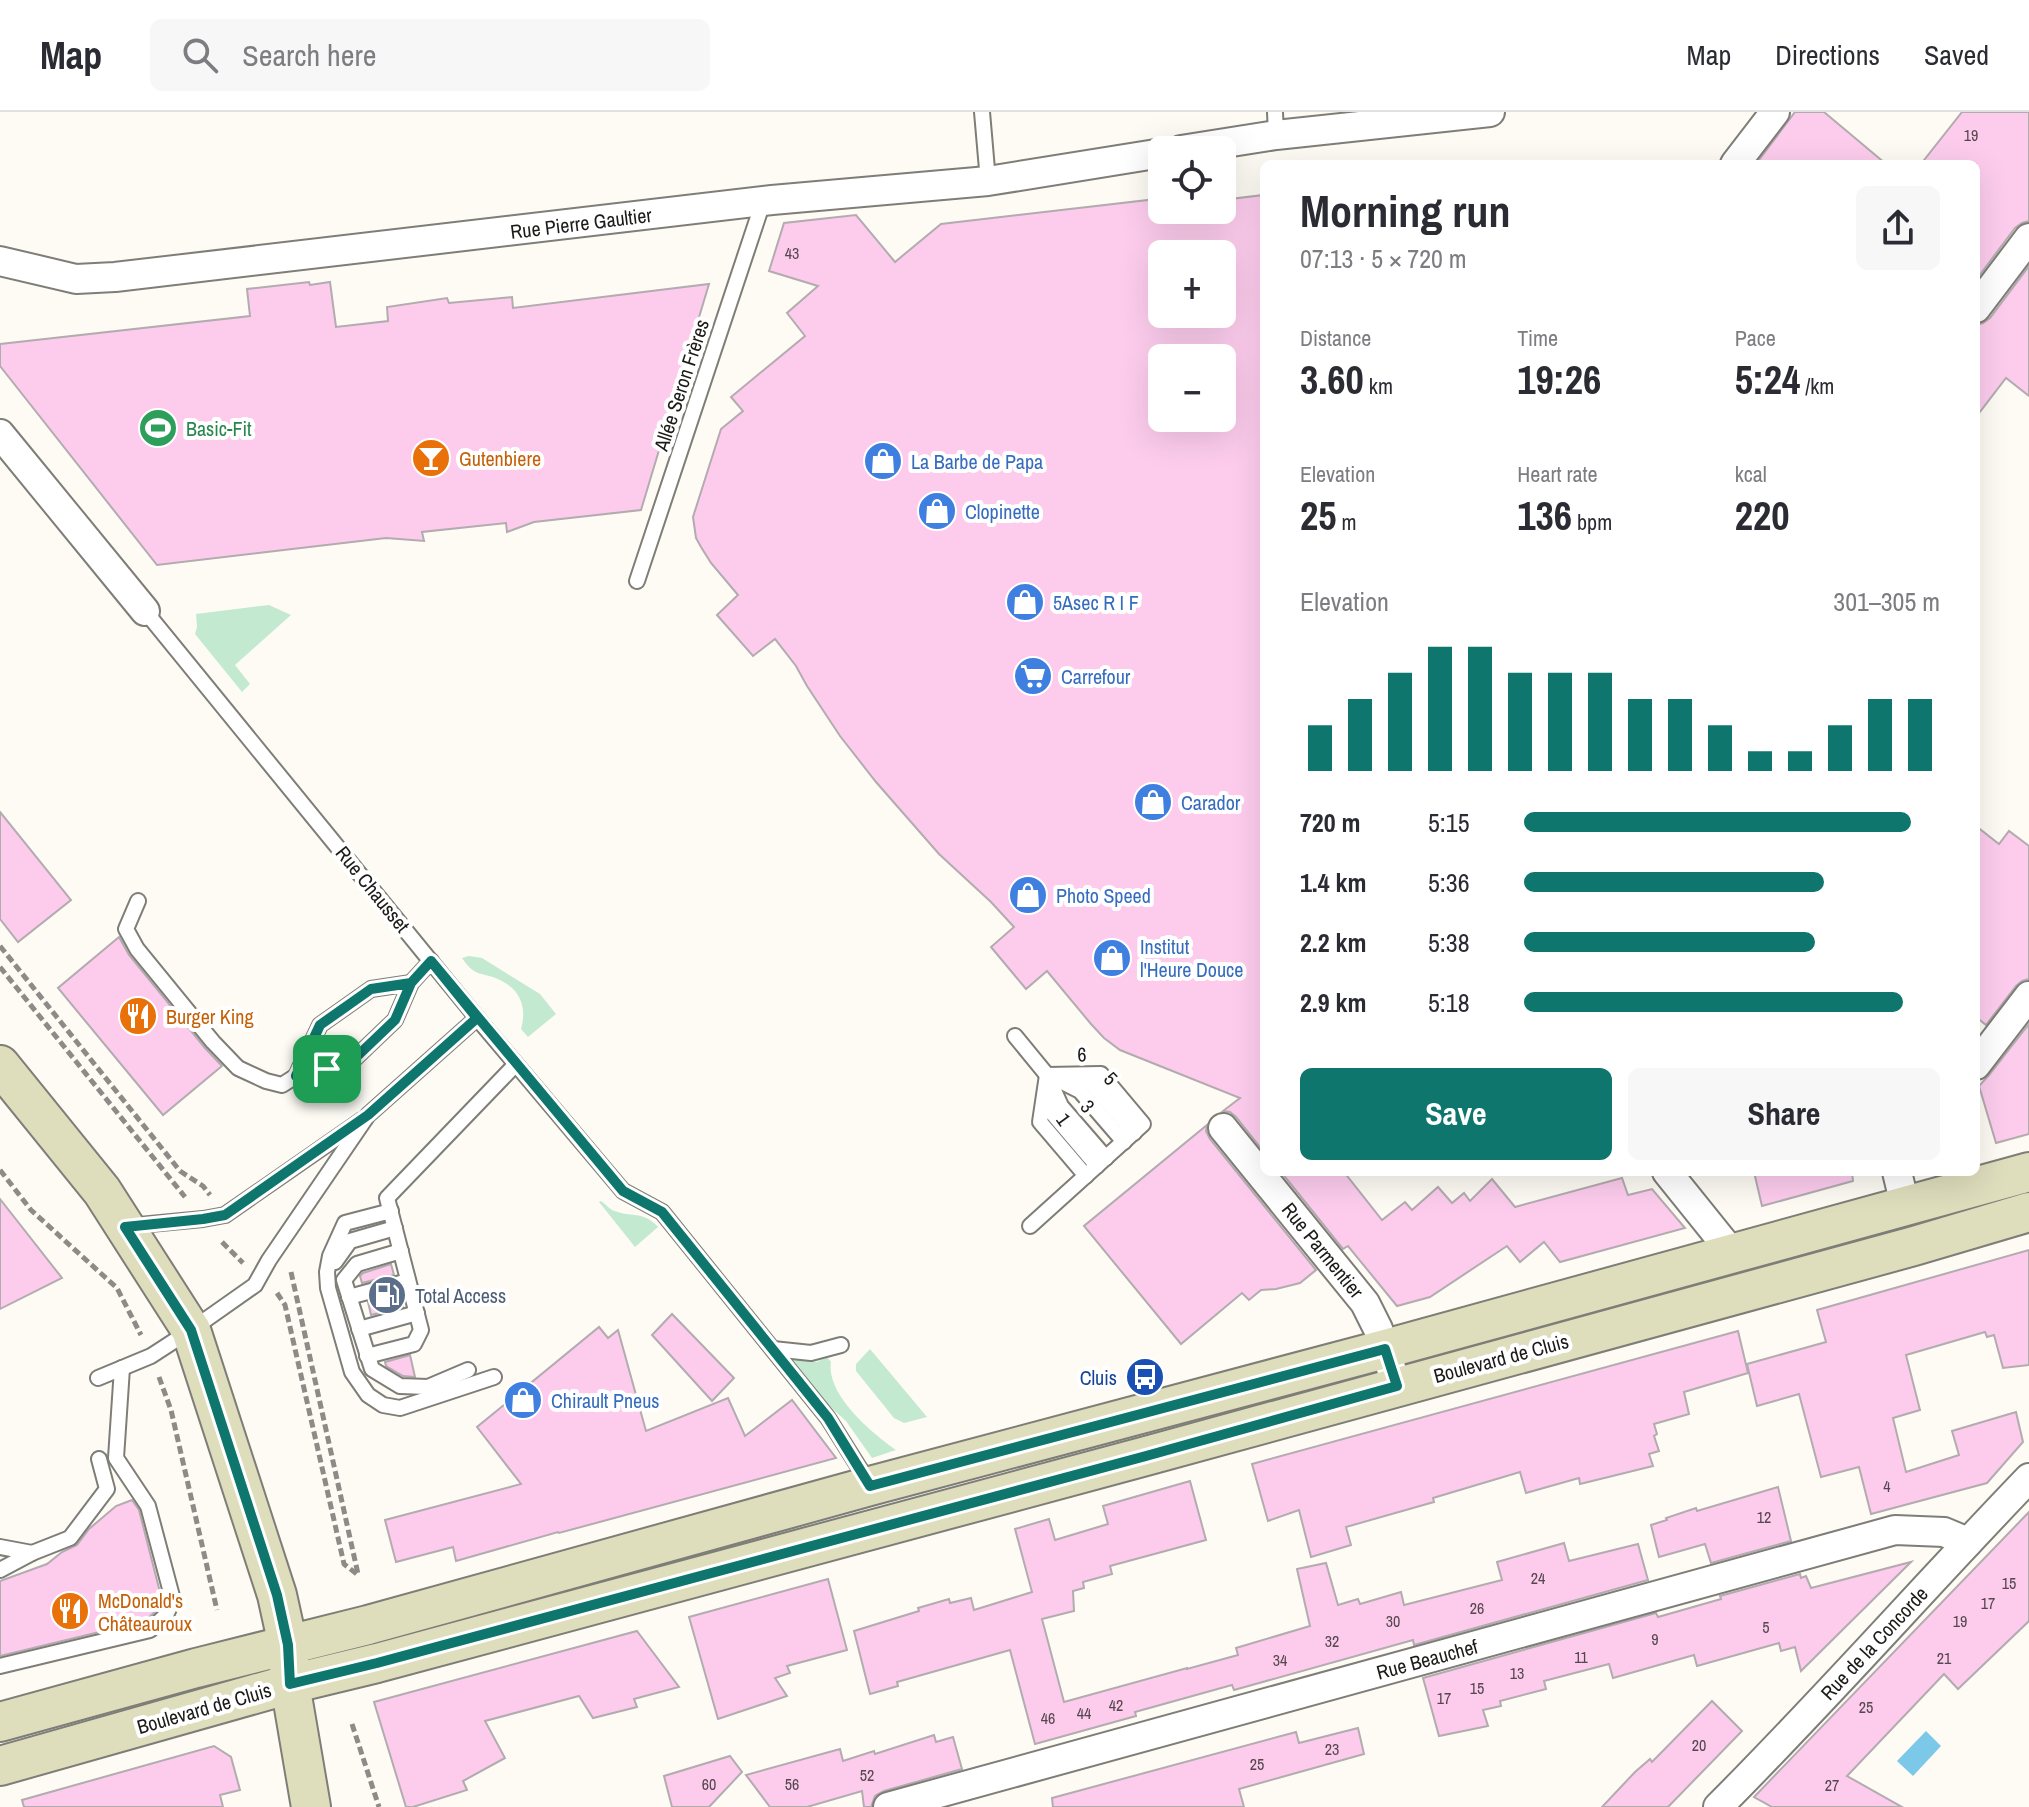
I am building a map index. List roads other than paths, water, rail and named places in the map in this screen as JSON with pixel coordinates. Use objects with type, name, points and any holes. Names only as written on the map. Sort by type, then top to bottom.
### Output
[{"type":"main road","points":[[0,1065],[102,1191],[191,1330],[277,1595],[288,1645],[290,1684],[311,1807]]},
{"type":"main road","name":"Boulevard de Cluis","points":[[0,1722],[1733,1254],[1901,1188],[2029,1172]]},
{"type":"main road","name":"Boulevard de Cluis","points":[[0,1766],[290,1684],[1008,1493],[2029,1212]]},
{"type":"street","points":[[1232,136],[1276,124],[1490,112]]},
{"type":"street","points":[[1738,160],[1775,112]]},
{"type":"street","name":"Rue Pierre Gaultier","points":[[0,261],[76,279],[115,277],[763,202],[988,181],[1148,155]]},
{"type":"street","points":[[1980,303],[2029,238]]},
{"type":"street","name":"Rue Chausset","points":[[0,434],[145,611]]},
{"type":"street","points":[[1980,1060],[2029,996]]},
{"type":"street","name":"Rue Parmentier","points":[[1223,1128],[1260,1174]]},
{"type":"street","name":"Rue Parmentier","points":[[1262,1176],[1365,1303],[1378,1329],[1397,1386]]},
{"type":"street","points":[[1670,1176],[1733,1254]]},
{"type":"street","name":"Rue de la Concorde","points":[[1718,1807],[2029,1478]]},
{"type":"street","name":"Rue Beauchef","points":[[888,1807],[1895,1530],[1944,1532],[1968,1542]]},
{"type":"lane","points":[[982,112],[988,181]]},
{"type":"lane","name":"Allée Seron Frères","points":[[637,581],[763,202]]},
{"type":"lane","name":"Rue Chausset","points":[[145,611],[477,1018],[623,1191],[662,1212],[828,1418],[870,1486]]},
{"type":"lane","points":[[138,901],[126,929],[137,949],[238,1068],[282,1085],[296,1076],[350,1063],[395,1020],[411,983],[431,961]]},
{"type":"lane","points":[[296,1076],[320,1025],[371,989],[411,983]]},
{"type":"lane","points":[[125,1227],[225,1215],[368,1115],[477,1018]]},
{"type":"lane","points":[[1015,1036],[1047,1075],[1080,1091],[1134,1133],[1030,1226]]},
{"type":"lane","points":[[367,1356],[414,1344],[421,1330],[387,1198],[516,1064]]},
{"type":"lane","name":"6","points":[[1047,1075],[1101,1074],[1134,1133]]},
{"type":"lane","name":"1","points":[[1047,1075],[1040,1122],[1096,1167]]},
{"type":"lane","name":"3","points":[[1047,1075],[1096,1167]]},
{"type":"lane","points":[[98,1378],[151,1356],[255,1285],[368,1115]]},
{"type":"lane","points":[[391,1211],[345,1223],[330,1256],[328,1288],[352,1372],[368,1395],[383,1405],[400,1408],[494,1377]]},
{"type":"lane","points":[[327,1272],[350,1241],[395,1228]]},
{"type":"lane","points":[[401,1251],[357,1264],[344,1280],[372,1369],[400,1386],[428,1387],[468,1370]]},
{"type":"lane","points":[[349,1297],[408,1281]]},
{"type":"lane","points":[[359,1329],[417,1313]]},
{"type":"lane","points":[[773,1349],[811,1353],[841,1345]]},
{"type":"lane","points":[[0,1666],[150,1630],[166,1615],[173,1600],[148,1506],[116,1458],[122,1368]]},
{"type":"lane","points":[[0,1570],[70,1538],[107,1489],[99,1459]]},
{"type":"lane","points":[[0,1547],[32,1553]]},
{"type":"water","points":[[1926,1731],[1941,1746],[1913,1776],[1897,1761]]},
{"type":"place","name":"Basic-Fit","points":[[158,428]]},
{"type":"place","name":"Gutenbiere","points":[[431,458]]},
{"type":"place","name":"La Barbe de Papa","points":[[883,461]]},
{"type":"place","name":"Clopinette","points":[[937,511]]},
{"type":"place","name":"5Asec R I F","points":[[1025,602]]},
{"type":"place","name":"Carrefour","points":[[1033,676]]},
{"type":"place","name":"Carador","points":[[1153,802]]},
{"type":"place","name":"Photo Speed","points":[[1028,895]]},
{"type":"place","name":"Institut l'Heure Douce","points":[[1112,958]]},
{"type":"place","name":"Burger King","points":[[138,1016]]},
{"type":"place","name":"Total Access","points":[[387,1295]]},
{"type":"place","name":"Cluis","points":[[1145,1377]]},
{"type":"place","name":"Chirault Pneus","points":[[523,1400]]},
{"type":"place","name":"McDonald's Châteauroux","points":[[70,1611]]}]
